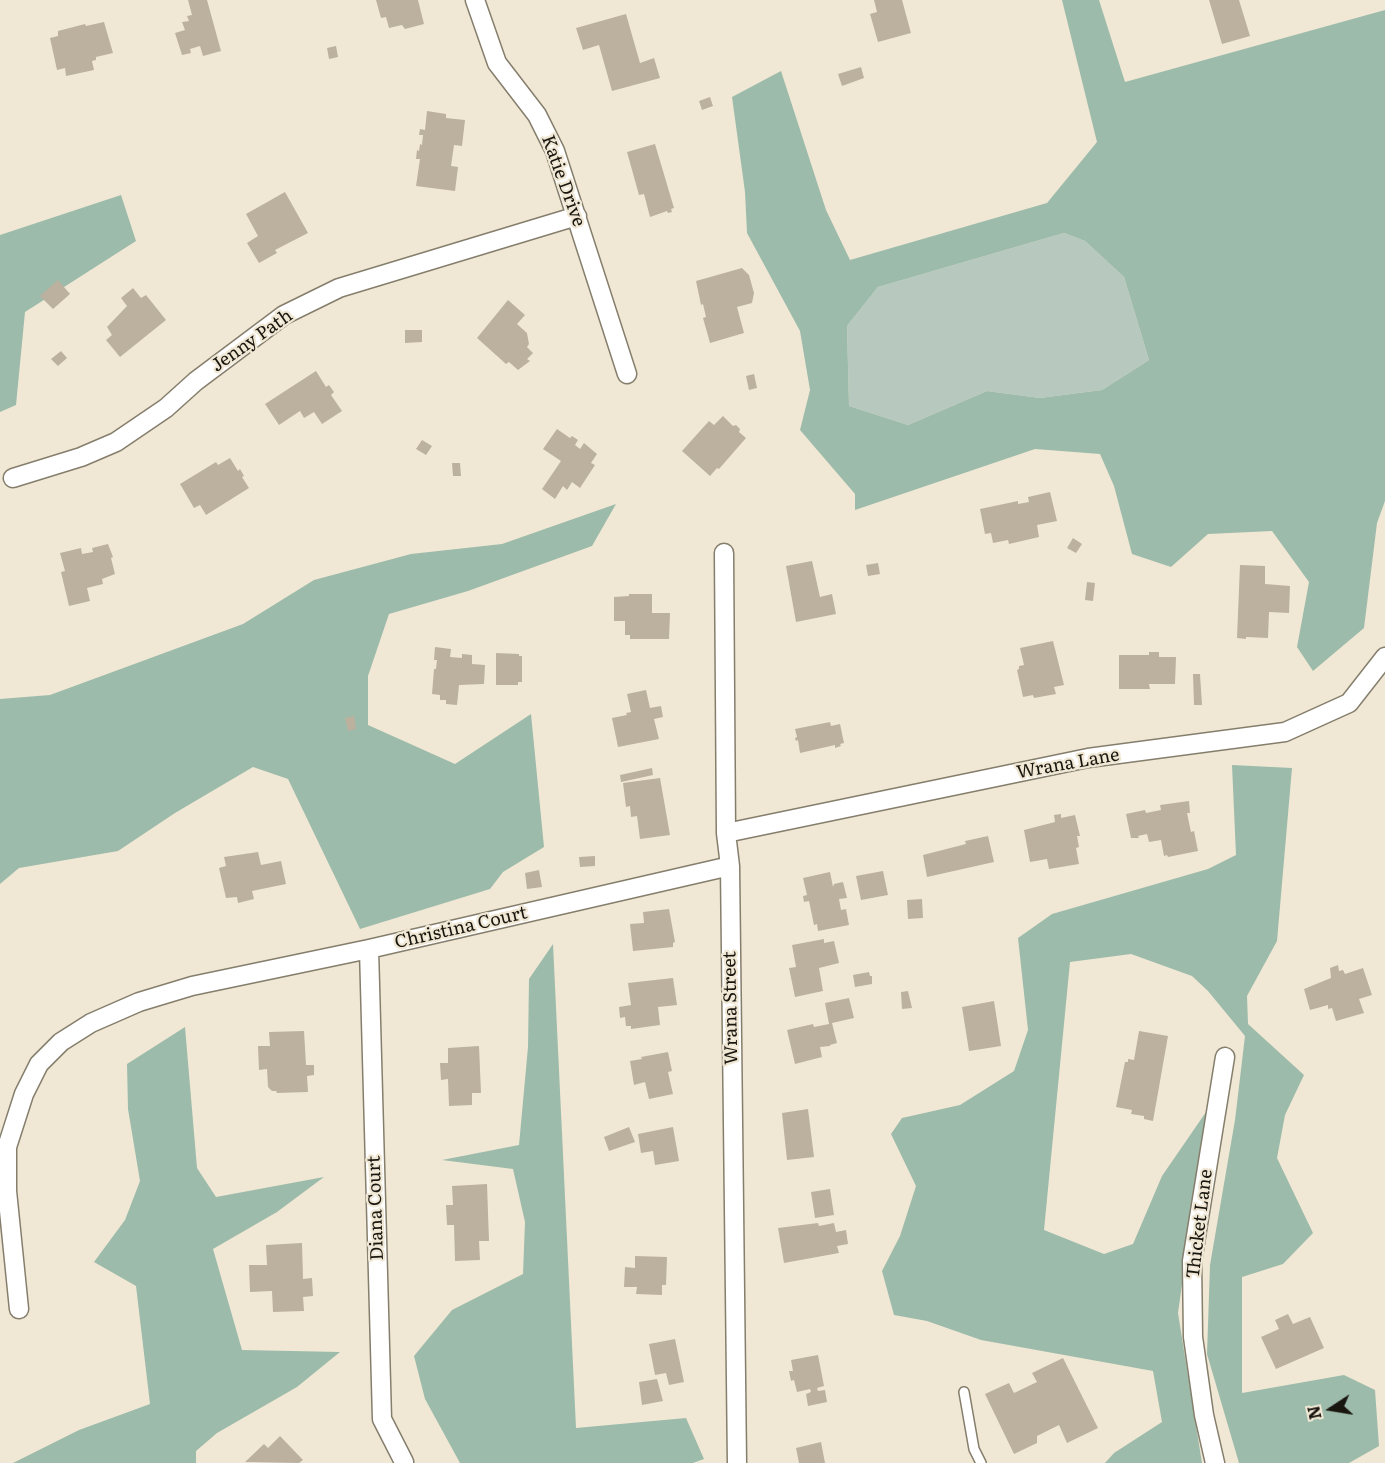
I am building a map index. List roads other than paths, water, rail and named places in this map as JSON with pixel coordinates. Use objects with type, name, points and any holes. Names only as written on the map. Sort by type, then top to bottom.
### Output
[{"type":"street","name":"Katie Drive","points":[[475,0],[497,63],[537,115],[555,152],[627,374]]},
{"type":"street","name":"Jenny Path","points":[[13,478],[81,457],[116,442],[166,408],[196,381],[284,315],[339,288],[577,216]]},
{"type":"street","name":"Wrana Street","points":[[724,553],[726,833],[730,866],[736,1463]]},
{"type":"street","name":"Wrana Lane","points":[[726,833],[1088,758],[1285,732],[1349,703],[1385,657]]},
{"type":"street","name":"Christina Court","points":[[19,1309],[7,1191],[7,1147],[24,1094],[39,1064],[62,1042],[92,1023],[139,1002],[192,986],[369,949],[730,866]]},
{"type":"street","name":"Diana Court","points":[[369,949],[382,1419],[404,1462]]},
{"type":"street","name":"Thicket Lane","points":[[1215,1463],[1204,1415],[1193,1337],[1192,1261],[1225,1057]]},
{"type":"lane","points":[[964,1392],[974,1449],[981,1463]]}]
